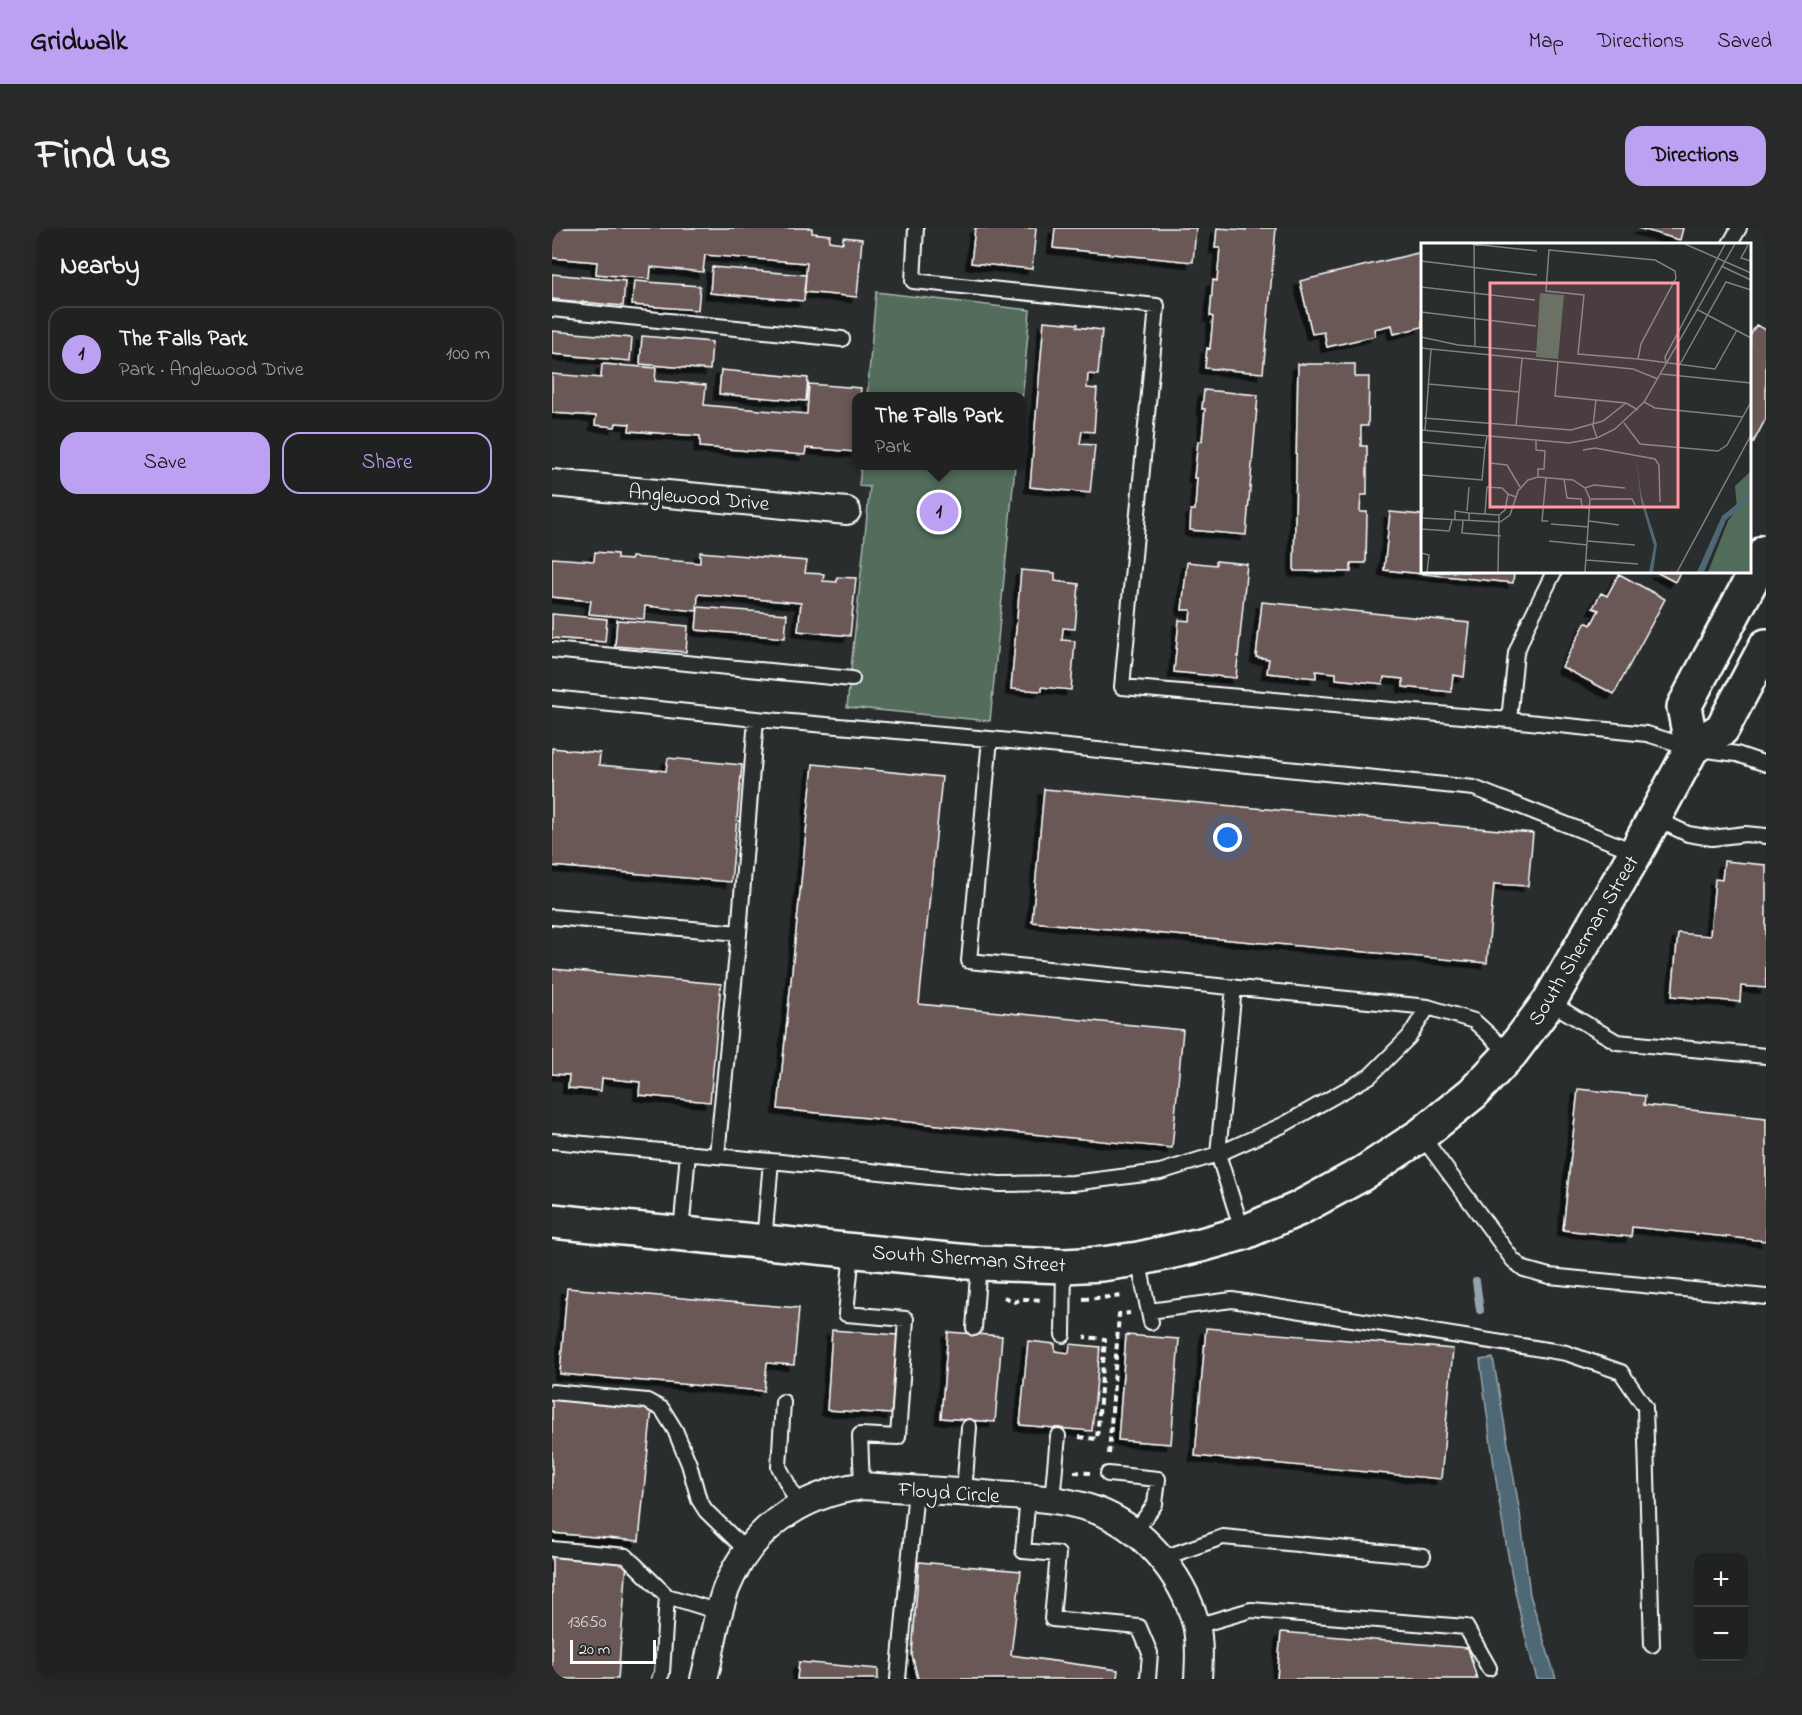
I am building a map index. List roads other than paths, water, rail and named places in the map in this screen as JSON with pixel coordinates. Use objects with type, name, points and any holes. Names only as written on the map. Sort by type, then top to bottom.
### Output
[{"type":"street","name":"Anglewood Drive","points":[[552,483],[847,511]]},
{"type":"street","points":[[1692,748],[1684,707],[1766,552]]},
{"type":"street","name":"South Sherman Street","points":[[552,1221],[979,1263],[1064,1266],[1102,1264],[1201,1245],[1243,1233],[1308,1204],[1362,1174],[1421,1136],[1473,1093],[1510,1054],[1549,1002],[1636,852],[1692,748],[1722,729],[1766,646]]},
{"type":"street","name":"Floyd Circle","points":[[704,1679],[719,1612],[729,1582],[747,1551],[763,1531],[778,1518],[824,1494],[843,1488],[862,1486],[1040,1498],[1090,1508],[1119,1522],[1163,1558],[1188,1601],[1196,1626],[1199,1654],[1198,1679]]},
{"type":"lane","points":[[916,228],[913,282],[1157,306],[1122,687],[1647,734],[1692,748],[1737,754],[1766,764]]},
{"type":"lane","points":[[1731,243],[1739,228]]},
{"type":"lane","points":[[552,309],[842,339]]},
{"type":"lane","points":[[1509,720],[1516,653],[1554,573]]},
{"type":"lane","points":[[552,650],[852,679]]},
{"type":"lane","points":[[552,698],[1474,788],[1636,852]]},
{"type":"lane","points":[[717,1155],[740,933],[756,719]]},
{"type":"lane","points":[[990,739],[969,961],[1428,1007],[1474,1021],[1510,1054]]},
{"type":"lane","points":[[1654,818],[1688,834],[1712,838],[1745,834],[1766,836]]},
{"type":"lane","points":[[552,917],[740,933]]},
{"type":"lane","points":[[1234,987],[1218,1154],[1243,1233]]},
{"type":"lane","points":[[1549,1002],[1617,1042],[1766,1056]]},
{"type":"lane","points":[[552,1141],[1010,1184],[1073,1183],[1160,1172],[1218,1154],[1283,1125],[1370,1076],[1409,1038],[1428,1007]]},
{"type":"lane","points":[[1421,1136],[1513,1260],[1524,1269],[1549,1276],[1766,1297]]},
{"type":"lane","points":[[681,1233],[688,1153]]},
{"type":"lane","points":[[764,1242],[771,1161]]},
{"type":"lane","points":[[852,1251],[846,1314],[906,1319],[898,1437],[860,1435],[862,1486]]},
{"type":"lane","points":[[1138,1258],[1150,1316],[1232,1300],[1566,1353],[1621,1372],[1645,1407],[1652,1645]]},
{"type":"lane","points":[[974,1328],[979,1263]]},
{"type":"lane","points":[[1063,1335],[1064,1266]]},
{"type":"lane","points":[[552,1392],[647,1401],[662,1409],[682,1447],[699,1500],[706,1511],[747,1551]]},
{"type":"lane","points":[[783,1402],[779,1467],[799,1506]]},
{"type":"lane","points":[[964,1492],[969,1427]]},
{"type":"lane","points":[[1058,1436],[1055,1471],[1040,1498],[1023,1551],[1058,1554],[1052,1619],[1139,1627],[1150,1653],[1148,1679]]},
{"type":"lane","points":[[1108,1474],[1158,1479],[1155,1504],[1134,1533]]},
{"type":"lane","points":[[898,1679],[915,1490]]},
{"type":"lane","points":[[1163,1558],[1222,1537],[1423,1556]]},
{"type":"lane","points":[[552,1550],[626,1556],[667,1596],[719,1612]]},
{"type":"lane","points":[[659,1679],[662,1673],[667,1596]]},
{"type":"lane","points":[[1196,1626],[1251,1610],[1466,1627],[1489,1668]]},
{"type":"water","points":[[1493,1358],[1520,1513],[1530,1595],[1556,1679],[1537,1679],[1509,1561],[1480,1360]]},
{"type":"waterway","points":[[1476,1281],[1480,1310]]},
{"type":"place","name":"The Falls Park","points":[[939,512]]}]
